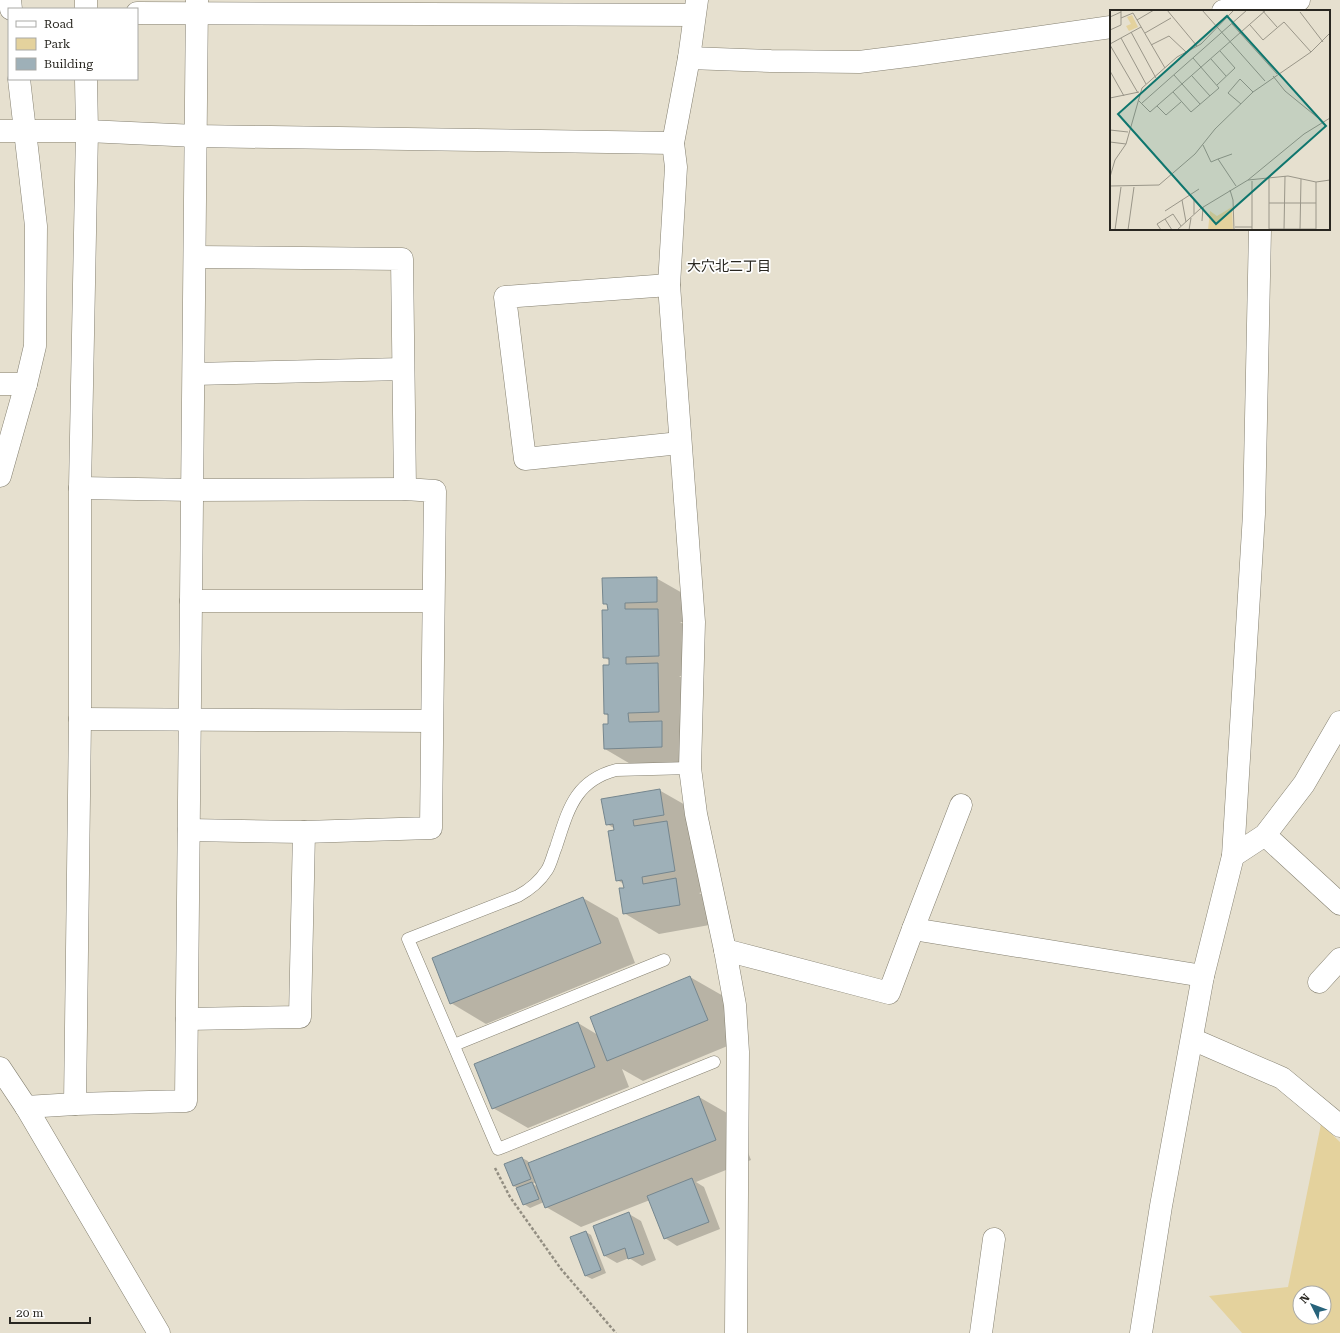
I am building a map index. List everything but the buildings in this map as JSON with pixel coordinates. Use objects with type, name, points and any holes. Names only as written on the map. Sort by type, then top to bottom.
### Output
[{"type":"street","points":[[1230,10],[1300,0],[1298,10]]},
{"type":"street","points":[[26,1107],[186,1101],[197,7]]},
{"type":"street","points":[[138,13],[197,7],[696,7],[689,58],[673,143],[676,167],[670,285],[680,443],[694,622],[690,768],[696,814],[725,950],[735,1005],[738,1052],[736,1333]]},
{"type":"street","points":[[689,58],[859,62],[1110,27]]},
{"type":"street","points":[[0,476],[35,346],[36,226],[19,80]]},
{"type":"street","points":[[75,1104],[80,719],[80,488],[87,131],[86,80]]},
{"type":"street","points":[[0,131],[87,131],[196,136],[673,143]]},
{"type":"street","points":[[1146,1328],[1161,1206],[1203,976],[1233,856],[1254,514],[1260,230]]},
{"type":"street","points":[[195,257],[402,259],[405,489]]},
{"type":"street","points":[[670,285],[505,297],[525,459],[680,443]]},
{"type":"street","points":[[194,374],[403,369]]},
{"type":"street","points":[[0,384],[26,384]]},
{"type":"street","points":[[80,488],[193,490],[405,489],[435,491],[431,721],[431,828],[304,832],[189,830]]},
{"type":"street","points":[[191,601],[433,601]]},
{"type":"street","points":[[80,719],[431,721]]},
{"type":"street","points":[[1233,856],[1265,835],[1304,784],[1340,722]]},
{"type":"street","points":[[725,950],[889,993],[962,805]]},
{"type":"street","points":[[187,1019],[300,1018],[304,832]]},
{"type":"street","points":[[1265,835],[1340,904]]},
{"type":"street","points":[[913,929],[1203,976]]},
{"type":"street","points":[[1319,982],[1340,959]]},
{"type":"street","points":[[1192,1040],[1282,1078],[1340,1126]]},
{"type":"street","points":[[0,1068],[26,1107],[159,1333]]},
{"type":"street","points":[[981,1333],[994,1239]]},
{"type":"lane","points":[[690,768],[616,770],[604,773],[590,781],[572,803],[548,869],[535,884],[518,896],[408,939],[498,1149],[714,1062]]},
{"type":"lane","points":[[454,1045],[664,960]]},
{"type":"path","points":[[498,1149],[494,1165],[510,1197],[561,1269],[616,1333]]},
{"type":"green space","points":[[1321,1124],[1340,1142],[1340,1333],[1242,1333],[1209,1296],[1288,1287]]},
{"type":"district","name":"大穴北二丁目","points":[[729,266]]}]
